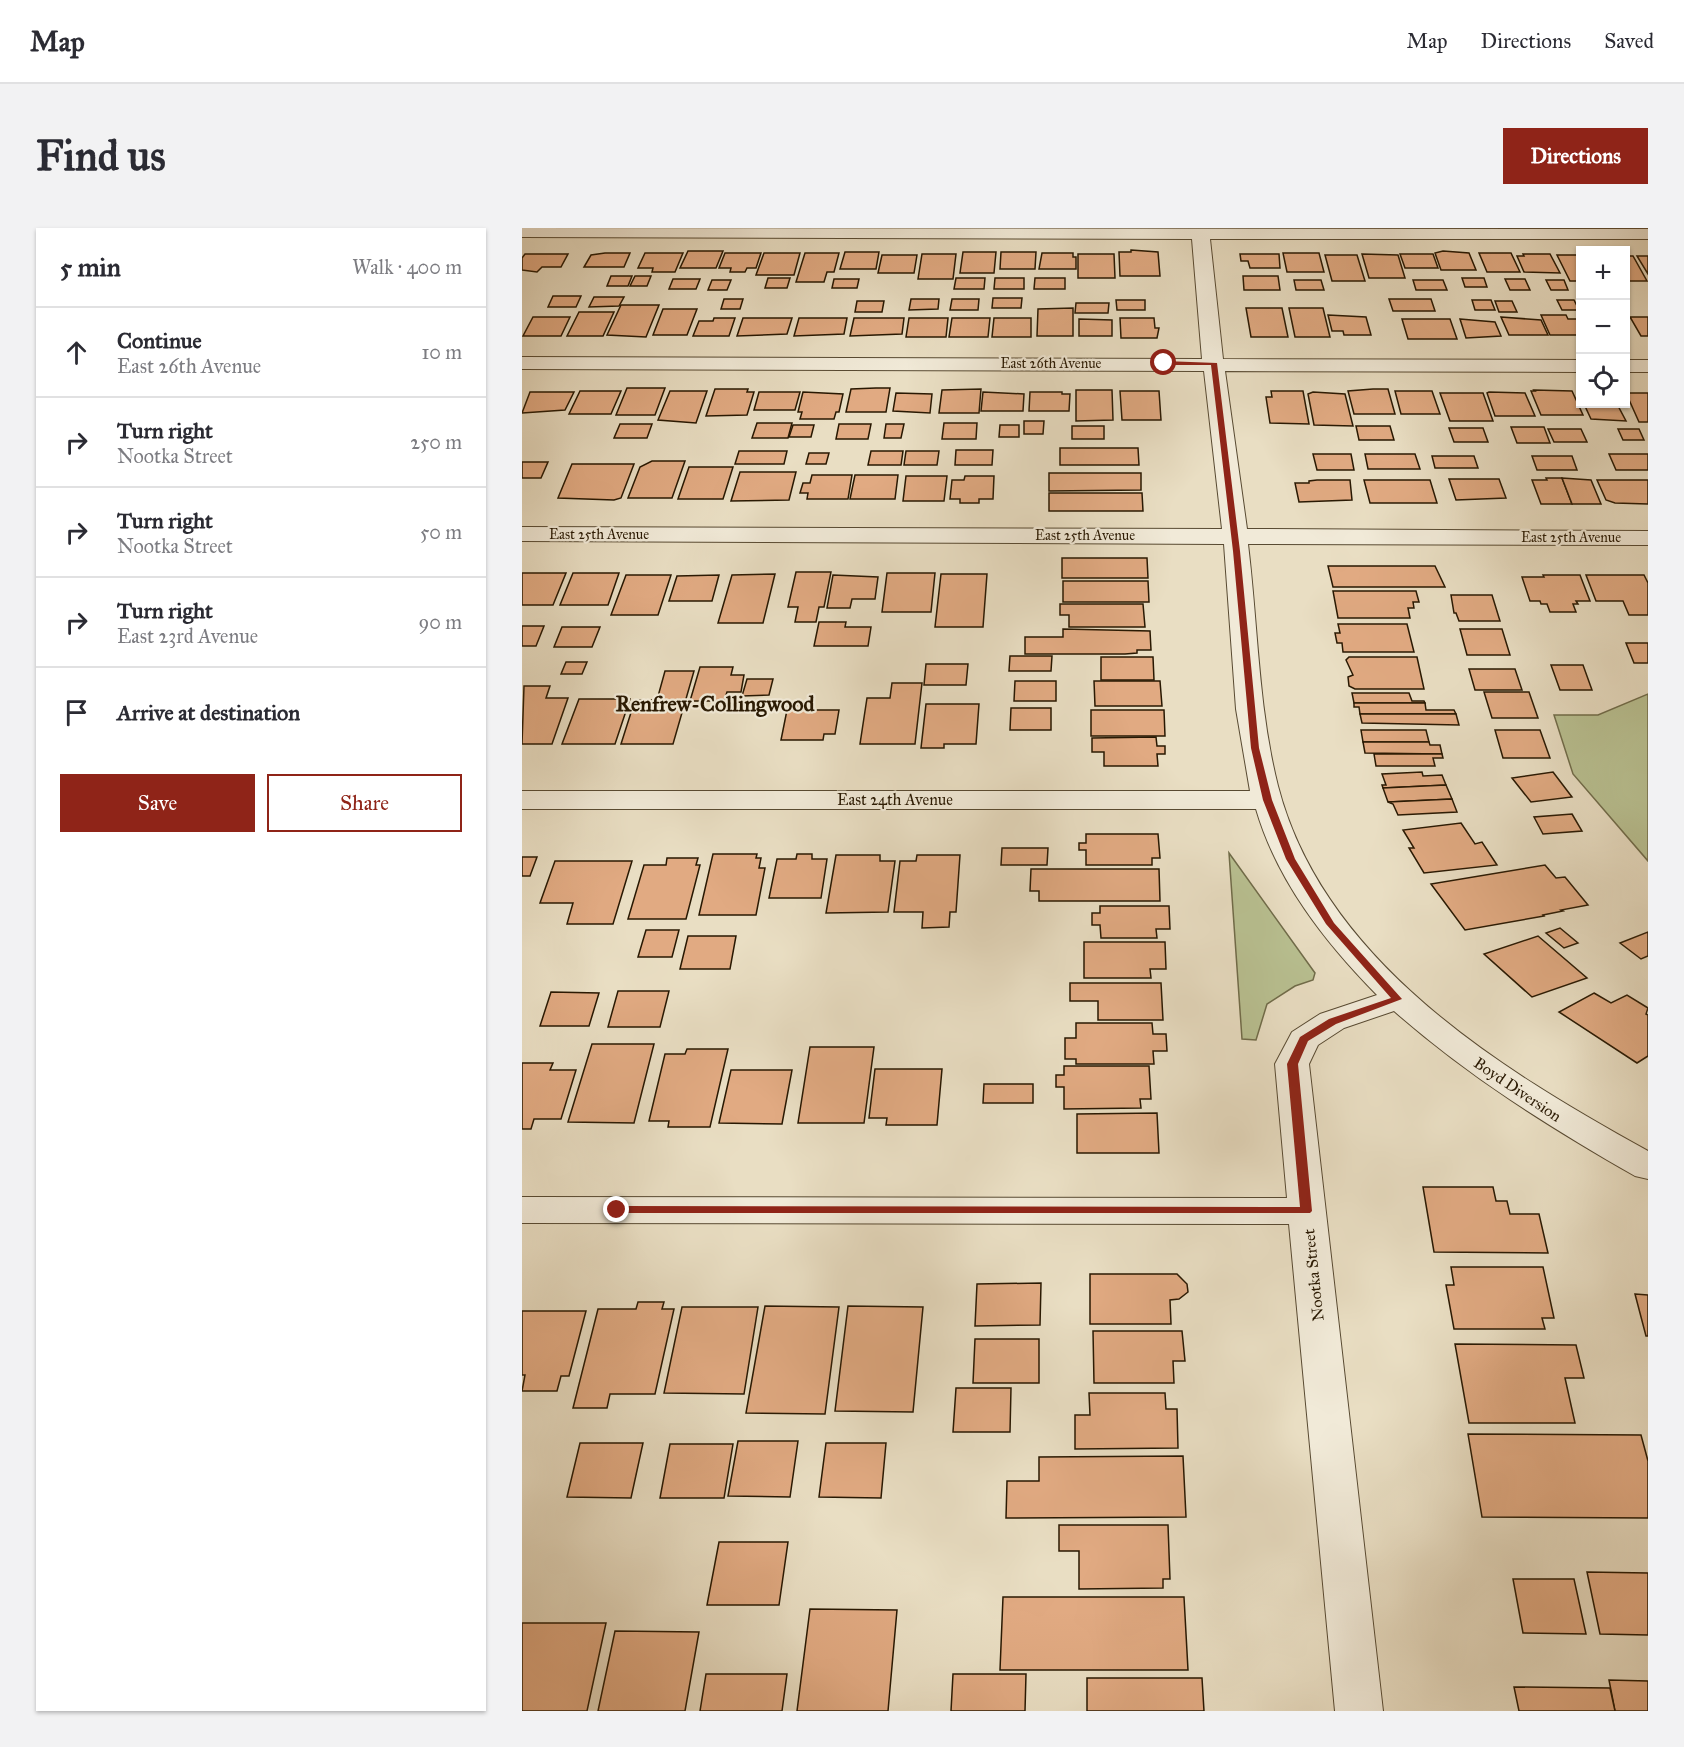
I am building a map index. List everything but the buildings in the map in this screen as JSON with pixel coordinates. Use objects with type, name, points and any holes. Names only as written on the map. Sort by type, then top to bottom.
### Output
[{"type":"street","points":[[1200,231],[1235,536],[1255,748],[1267,800],[1290,859],[1330,924],[1397,999]]},
{"type":"street","points":[[522,232],[1200,231],[1648,234]]},
{"type":"street","name":"East 26th Avenue","points":[[522,363],[1214,363],[1576,366]]},
{"type":"street","points":[[1630,366],[1648,366]]},
{"type":"street","name":"East 25th Avenue","points":[[522,534],[1648,538]]},
{"type":"street","name":"East 24th Avenue","points":[[522,800],[1267,800]]},
{"type":"street","name":"Boyd Diversion","points":[[1397,999],[1449,1042],[1516,1088],[1571,1124],[1648,1167]]},
{"type":"street","name":"Nootka Street","points":[[1359,1711],[1292,1064],[1304,1039],[1332,1021],[1397,999]]},
{"type":"street","points":[[522,1210],[1306,1211]]},
{"type":"green space","points":[[1648,694],[1648,861],[1573,774],[1554,715],[1598,715]]},
{"type":"green space","points":[[1229,853],[1315,973],[1313,980],[1295,986],[1267,1004],[1256,1040],[1242,1039]]},
{"type":"district","name":"Renfrew-Collingwood","points":[[715,703]]},
{"type":"route","points":[[617,1210],[1306,1211],[1292,1064],[1304,1039],[1332,1021],[1397,999],[1330,924],[1290,859],[1267,800],[1255,748],[1237,551],[1214,363],[1164,363]]}]
